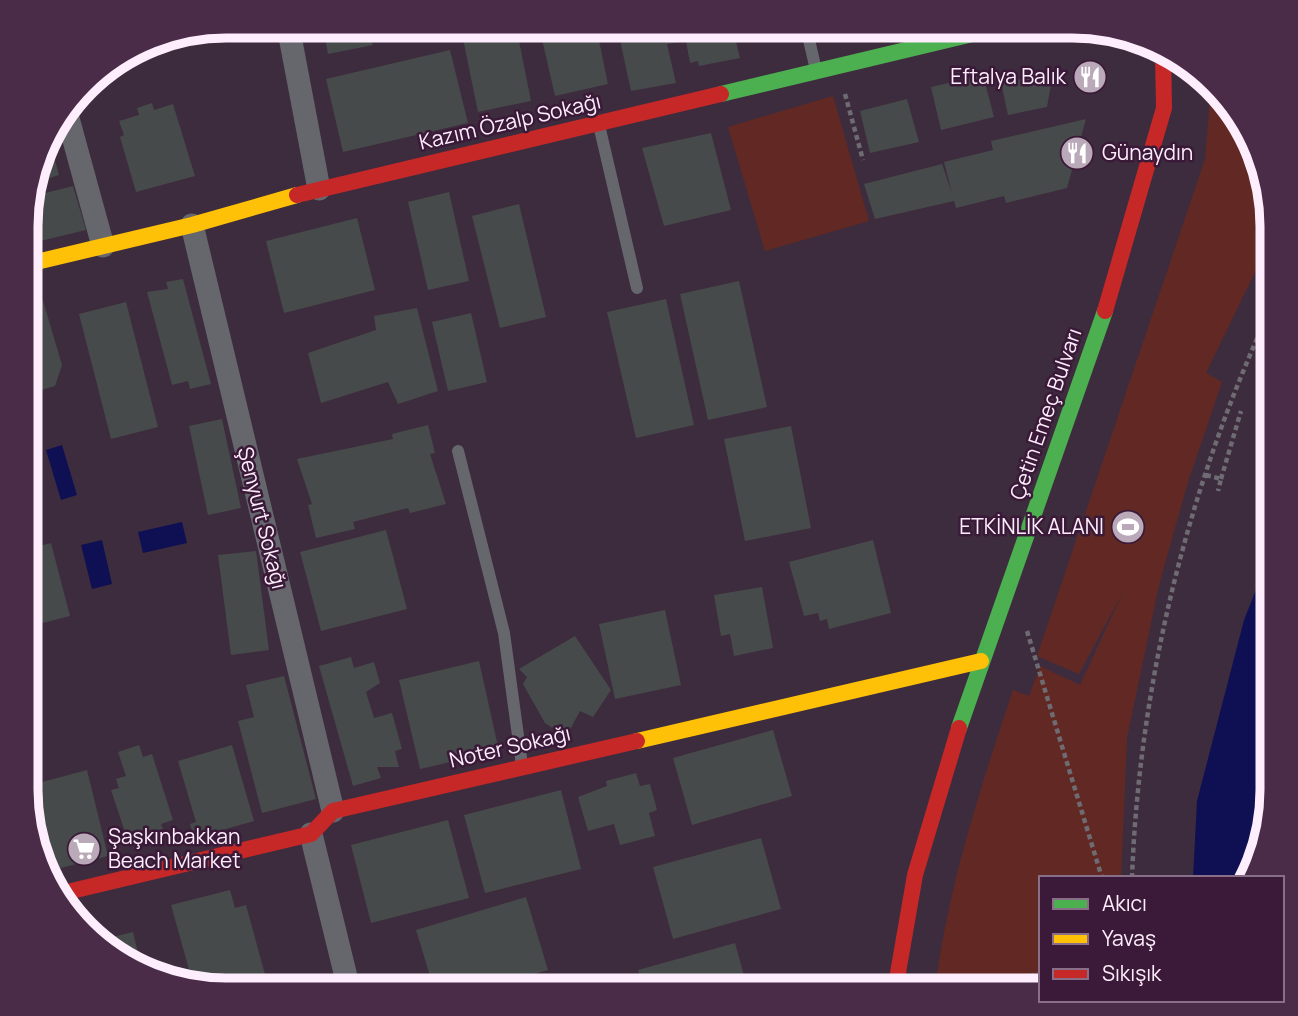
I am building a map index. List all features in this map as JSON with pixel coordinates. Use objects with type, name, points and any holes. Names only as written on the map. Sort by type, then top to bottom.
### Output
[{"type":"street","points":[[290,38],[319,188]]},
{"type":"street","name":"Kazım Özalp Sokağı","points":[[38,262],[191,225],[319,188],[952,39]]},
{"type":"street","name":"Çetin Emeç Bulvarı","points":[[897,978],[915,875],[929,821],[981,661],[1105,312],[1164,108],[1163,63]]},
{"type":"street","points":[[69,123],[103,246]]},
{"type":"street","name":"Şenyurt Sokağı","points":[[191,225],[333,811]]},
{"type":"street","name":"Noter Sokağı","points":[[333,811],[981,661]]},
{"type":"street","points":[[69,892],[311,834],[333,811]]},
{"type":"street","points":[[311,834],[346,977]]},
{"type":"lane","points":[[809,39],[816,71]]},
{"type":"lane","points":[[599,122],[638,288]]},
{"type":"lane","points":[[458,451],[504,633],[523,766]]},
{"type":"path","points":[[837,66],[863,160]]},
{"type":"path","points":[[1132,876],[1139,775],[1155,665],[1206,475],[1237,380],[1260,332]]},
{"type":"path","points":[[1218,491],[1241,411]]},
{"type":"path","points":[[1206,475],[1222,479]]},
{"type":"path","points":[[1027,631],[1101,876]]},
{"type":"path","points":[[1022,978],[1039,974]]},
{"type":"shaded area","points":[[833,96],[869,221],[765,251],[728,127]]},
{"type":"shaded area","points":[[1210,99],[1234,132],[1253,178],[1260,226],[1260,262],[1206,373],[1222,382],[1188,482],[1159,585],[1127,738],[1121,876],[1039,876],[1039,978],[937,978],[957,875],[977,801],[1013,690],[1029,696],[1040,666],[1080,685],[1124,590],[1079,674],[1037,656],[1205,159]]},
{"type":"shaded area","points":[[62,445],[77,495],[61,500],[46,450]]},
{"type":"shaded area","points":[[182,522],[187,543],[143,553],[138,532]]},
{"type":"shaded area","points":[[102,540],[112,584],[92,589],[81,545]]},
{"type":"shaded area","points":[[1259,581],[1258,814],[1253,838],[1238,876],[1193,876],[1197,801],[1244,620]]},
{"type":"building","points":[[325,38],[376,38],[371,40],[373,45],[328,54]]},
{"type":"building","points":[[463,38],[518,38],[531,101],[478,112]]},
{"type":"building","points":[[542,38],[599,38],[608,84],[555,96]]},
{"type":"building","points":[[620,38],[735,39],[740,58],[699,66],[698,61],[690,63],[686,41],[667,44],[676,83],[631,91]]},
{"type":"building","points":[[450,50],[468,123],[343,152],[326,79]]},
{"type":"building","points":[[1053,73],[1047,107],[1008,115],[1001,83]]},
{"type":"building","points":[[983,75],[994,117],[941,130],[931,87]]},
{"type":"building","points":[[907,99],[919,142],[870,153],[860,111]]},
{"type":"building","points":[[152,103],[154,110],[173,104],[195,176],[136,192],[120,137],[124,135],[119,121],[139,115],[137,108]]},
{"type":"building","points":[[1086,119],[1067,188],[1006,203],[1004,196],[956,208],[954,201],[875,219],[864,184],[942,164],[952,193],[944,162],[993,150],[991,141]]},
{"type":"building","points":[[711,133],[731,210],[664,226],[642,148]]},
{"type":"building","points":[[53,154],[59,175],[45,180]]},
{"type":"building","points":[[73,186],[86,230],[38,242],[41,194]]},
{"type":"building","points":[[449,192],[469,281],[428,290],[408,202]]},
{"type":"building","points":[[519,204],[546,317],[500,328],[472,216]]},
{"type":"building","points":[[357,218],[375,290],[284,313],[266,241]]},
{"type":"building","points":[[183,279],[211,384],[190,389],[188,381],[172,385],[147,292],[168,289],[166,282]]},
{"type":"building","points":[[739,281],[767,407],[708,420],[680,294]]},
{"type":"building","points":[[41,294],[62,365],[55,386],[38,391],[38,295]]},
{"type":"building","points":[[666,299],[694,425],[636,438],[607,312]]},
{"type":"building","points":[[126,302],[158,427],[111,439],[79,314]]},
{"type":"building","points":[[417,308],[438,391],[398,404],[388,382],[321,403],[308,353],[376,330],[374,316]]},
{"type":"building","points":[[471,313],[487,382],[448,391],[432,322]]},
{"type":"building","points":[[222,419],[241,508],[208,515],[189,426]]},
{"type":"building","points":[[428,425],[435,453],[430,454],[446,504],[410,513],[408,508],[353,522],[355,529],[316,538],[308,505],[312,504],[297,459],[393,439],[392,434]]},
{"type":"building","points":[[791,426],[811,528],[745,541],[724,439]]},
{"type":"building","points":[[386,530],[407,609],[321,631],[300,552]]},
{"type":"building","points":[[873,540],[891,613],[829,629],[827,619],[820,621],[818,613],[804,616],[789,562]]},
{"type":"building","points":[[51,543],[70,616],[39,624],[39,546]]},
{"type":"building","points":[[256,551],[269,650],[231,655],[218,555]]},
{"type":"building","points":[[762,587],[773,648],[734,656],[730,634],[721,636],[714,595]]},
{"type":"building","points":[[665,610],[681,685],[615,699],[599,624]]},
{"type":"building","points":[[575,636],[611,690],[593,717],[580,711],[566,737],[545,723],[523,684],[527,677],[519,669]]},
{"type":"building","points":[[351,657],[354,668],[374,662],[380,683],[366,692],[374,718],[392,713],[402,749],[395,751],[399,767],[377,767],[381,778],[353,786],[319,666]]},
{"type":"building","points":[[479,661],[499,751],[420,769],[399,680]]},
{"type":"building","points":[[284,676],[316,799],[262,813],[238,721],[254,717],[246,685]]},
{"type":"building","points":[[773,730],[792,796],[692,825],[673,758]]},
{"type":"building","points":[[139,745],[143,757],[152,754],[173,820],[161,824],[163,829],[140,837],[138,831],[126,835],[111,790],[119,788],[116,779],[126,776],[118,752]]},
{"type":"building","points":[[232,745],[254,821],[194,838],[190,824],[196,822],[178,761]]},
{"type":"building","points":[[87,770],[108,856],[56,869],[40,814],[39,783]]},
{"type":"building","points":[[636,773],[640,786],[650,784],[657,810],[649,813],[655,836],[620,845],[614,824],[588,831],[578,797],[607,786],[606,781]]},
{"type":"building","points":[[561,790],[581,869],[485,893],[464,815]]},
{"type":"building","points":[[448,820],[469,898],[371,923],[351,845]]},
{"type":"building","points":[[761,838],[781,909],[673,939],[653,867]]},
{"type":"building","points":[[230,890],[235,908],[246,905],[266,977],[214,977],[190,974],[171,905]]},
{"type":"building","points":[[526,897],[548,970],[523,977],[430,977],[416,930]]},
{"type":"building","points":[[133,932],[139,955],[122,946],[111,937]]},
{"type":"building","points":[[735,943],[745,978],[640,977],[638,970]]},
{"type":"traffic: fast","points":[[721,94],[952,39]]},
{"type":"traffic: fast","points":[[959,728],[1105,311]]},
{"type":"traffic: slow","points":[[38,262],[192,225],[297,195]]},
{"type":"traffic: slow","points":[[637,741],[981,661]]},
{"type":"traffic: jam","points":[[1105,311],[1164,108],[1163,63]]},
{"type":"traffic: jam","points":[[297,195],[721,94]]},
{"type":"traffic: jam","points":[[897,978],[915,875],[959,728]]},
{"type":"traffic: jam","points":[[69,892],[311,834],[333,811],[637,741]]},
{"type":"place","name":"Eftalya Balık","points":[[1090,77]]},
{"type":"place","name":"Günaydın","points":[[1077,153]]},
{"type":"place","name":"ETKİNLİK ALANI","points":[[1128,527]]},
{"type":"place","name":"Şaşkınbakkan Beach Market","points":[[84,849]]}]
